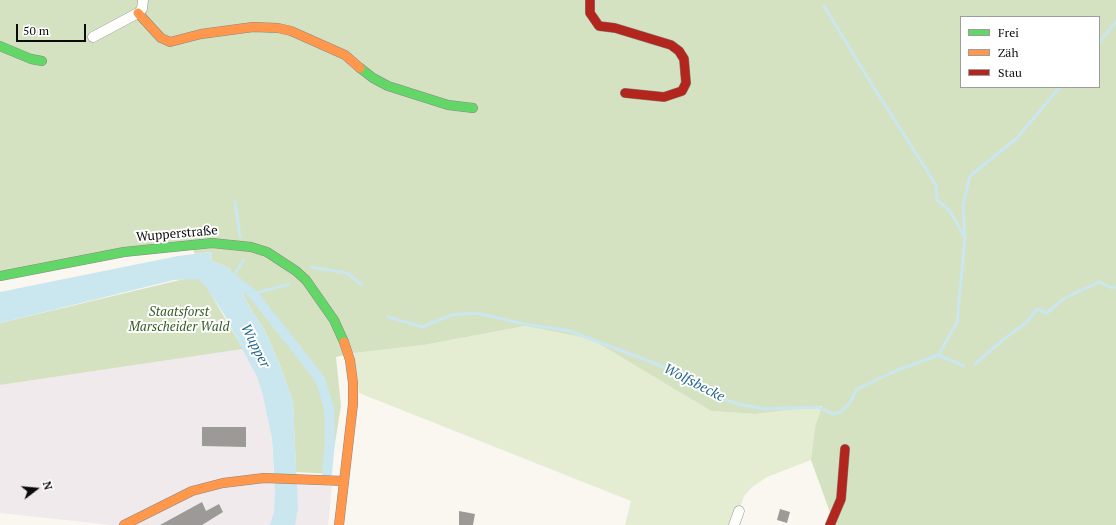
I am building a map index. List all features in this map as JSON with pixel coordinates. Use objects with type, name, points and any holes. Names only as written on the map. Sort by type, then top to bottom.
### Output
[{"type":"street","points":[[93,37],[138,13],[142,9],[143,0]]},
{"type":"street","points":[[590,0],[590,13],[599,26],[616,28],[671,45],[679,51],[684,59],[686,83],[682,91],[664,97],[625,93]]},
{"type":"street","points":[[138,13],[161,38],[170,42],[201,34],[253,27],[278,28],[291,31],[345,55],[373,78],[388,86],[448,105],[473,108]]},
{"type":"street","points":[[0,46],[31,59],[42,61]]},
{"type":"street","name":"Wupperstraße","points":[[0,276],[124,252],[212,243],[251,247],[266,252],[286,264],[306,280],[322,301],[340,330],[350,360],[353,383],[353,404],[339,525]]},
{"type":"street","points":[[830,525],[841,499],[845,449]]},
{"type":"street","points":[[124,525],[192,491],[223,483],[264,478],[308,481],[344,481]]},
{"type":"street","points":[[734,525],[739,511]]},
{"type":"shaded area","points":[[243,349],[257,377],[262,392],[272,439],[274,484],[332,486],[328,525],[112,525],[0,513],[0,385]]},
{"type":"green space","points":[[0,0],[1116,0],[1116,525],[829,525],[832,518],[811,460],[815,427],[822,406],[756,414],[711,411],[591,339],[525,326],[424,345],[354,353],[336,357],[341,406],[330,474],[296,472],[293,402],[279,363],[264,329],[252,311],[229,268],[212,261],[211,252],[195,254],[189,243],[0,276]]},
{"type":"green space","name":"Staatsforst Marscheider Wald","points":[[188,278],[198,279],[206,286],[243,349],[0,385],[0,323]]},
{"type":"green space","points":[[525,326],[591,339],[711,411],[756,414],[822,406],[815,427],[811,460],[767,477],[751,488],[744,496],[739,511],[731,525],[625,525],[631,501],[359,393],[354,353],[424,345]]},
{"type":"water","name":"Wupper","points":[[211,252],[212,261],[229,268],[252,311],[264,329],[279,363],[293,402],[298,508],[295,525],[270,525],[274,512],[275,491],[272,439],[262,392],[257,377],[225,316],[206,287],[198,279],[174,280],[0,323],[0,292],[178,256]]},
{"type":"building","points":[[202,427],[246,427],[246,447],[202,446]]},
{"type":"building","points":[[202,502],[206,511],[219,504],[223,512],[202,525],[160,525]]},
{"type":"building","points":[[780,509],[790,512],[787,523],[777,520]]},
{"type":"building","points":[[459,511],[475,514],[473,525],[459,525]]},
{"type":"waterway","points":[[824,6],[936,185],[937,200],[950,211],[964,236]]},
{"type":"waterway","points":[[1100,41],[1116,22]]},
{"type":"waterway","points":[[938,355],[957,323],[965,238],[963,205],[970,176],[1017,138],[1059,88]]},
{"type":"waterway","points":[[235,202],[240,237]]},
{"type":"waterway","points":[[232,278],[244,260]]},
{"type":"waterway","points":[[311,267],[347,273],[362,285]]},
{"type":"waterway","points":[[225,273],[253,294],[320,379],[329,408],[330,442],[327,473]]},
{"type":"waterway","name":"Wolfsbecke","points":[[975,364],[1004,339],[1027,322],[1037,309],[1047,313],[1063,299],[1099,282],[1112,288],[1116,287]]},
{"type":"waterway","points":[[253,294],[289,284]]},
{"type":"waterway","name":"Wolfsbecke","points":[[388,317],[423,327],[451,315],[477,313],[524,324],[570,331],[685,375],[712,395],[738,404],[765,409],[818,407],[833,414],[841,412],[849,404],[857,389],[898,370],[938,355],[964,366]]},
{"type":"traffic: fast","points":[[0,46],[31,59],[42,61]]},
{"type":"traffic: fast","points":[[360,68],[373,78],[388,86],[448,105],[473,108]]},
{"type":"traffic: fast","points":[[0,276],[124,252],[212,243],[251,247],[267,252],[296,271],[306,280],[334,320],[344,342]]},
{"type":"traffic: slow","points":[[138,13],[161,38],[170,42],[201,34],[253,27],[278,28],[291,31],[345,55],[360,68]]},
{"type":"traffic: slow","points":[[339,525],[353,404],[353,383],[350,360],[344,342]]},
{"type":"traffic: slow","points":[[124,525],[192,491],[223,483],[264,478],[344,481]]},
{"type":"traffic: jam","points":[[590,0],[590,13],[599,26],[615,28],[671,45],[679,51],[684,59],[686,83],[682,91],[664,97],[625,93]]},
{"type":"traffic: jam","points":[[830,525],[841,499],[845,449]]}]
